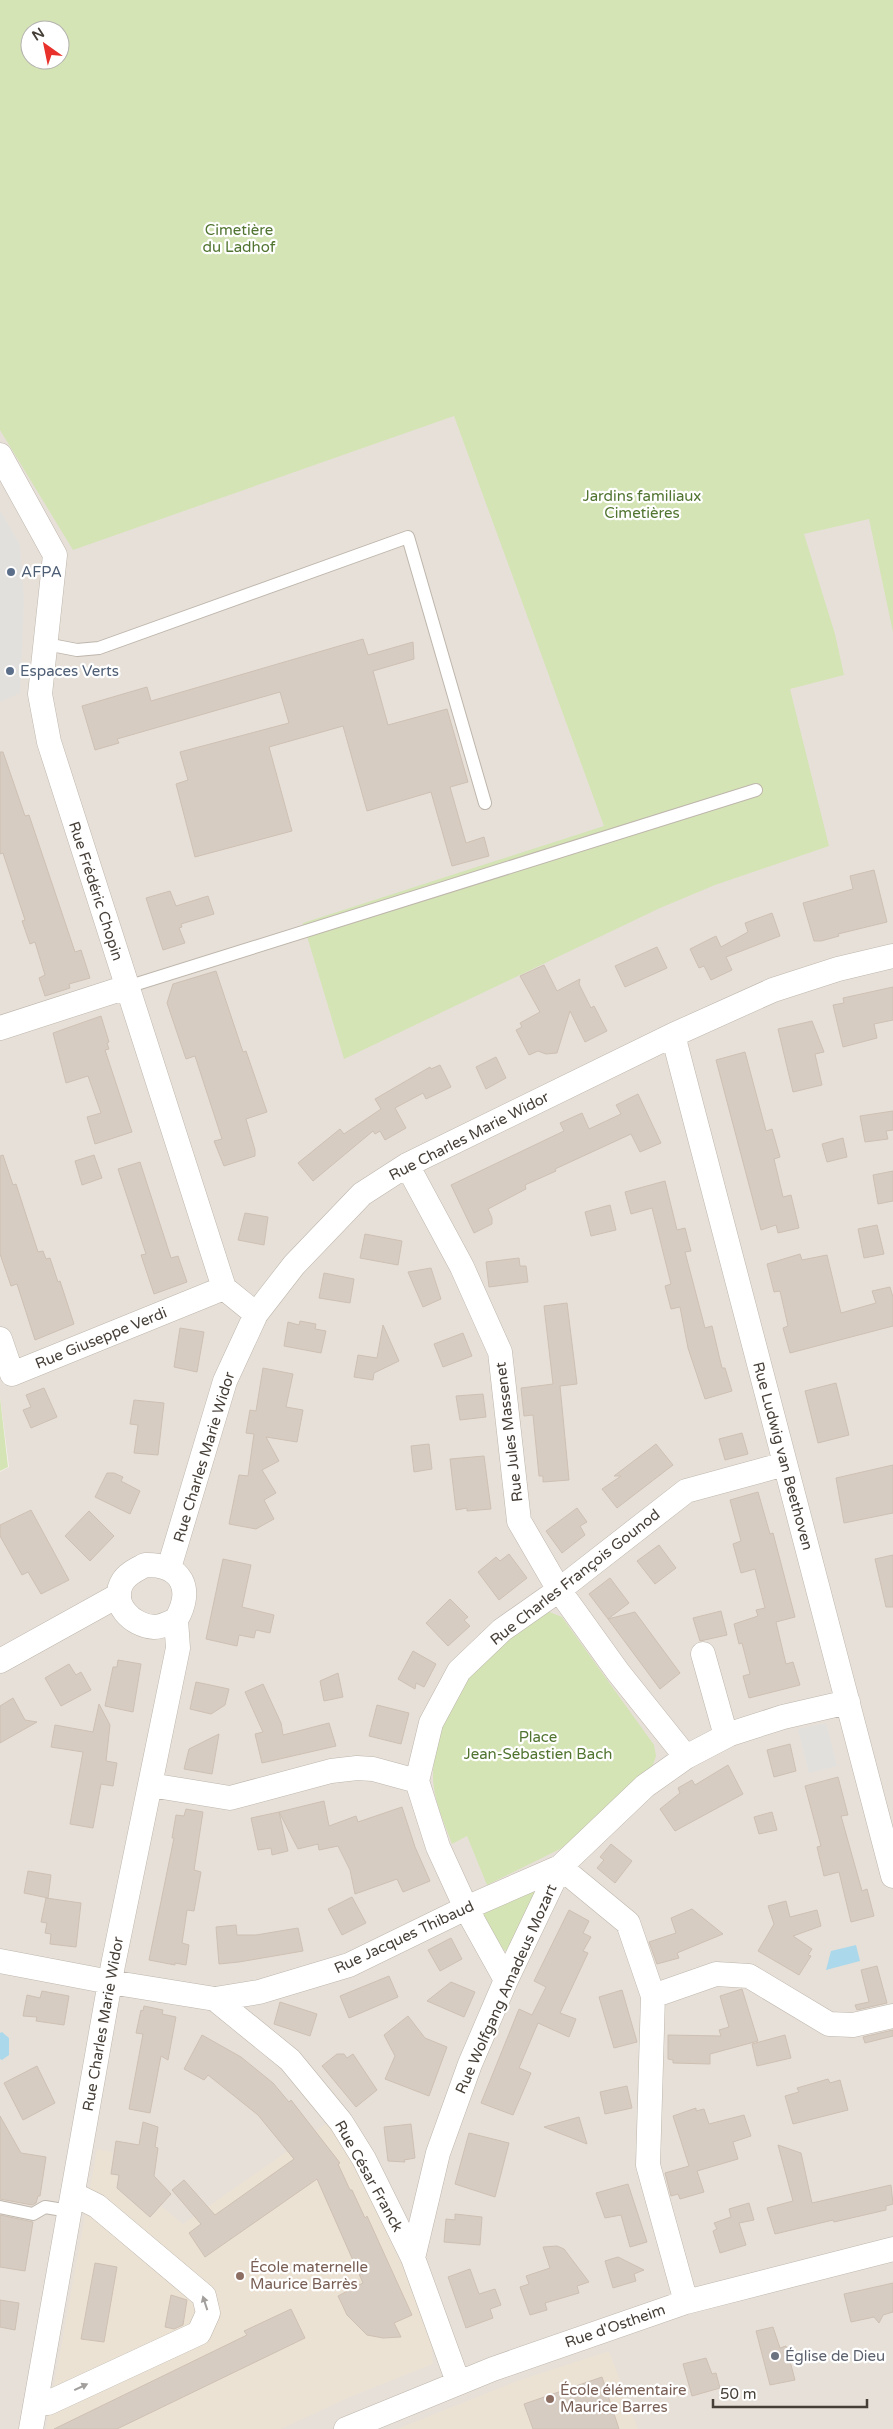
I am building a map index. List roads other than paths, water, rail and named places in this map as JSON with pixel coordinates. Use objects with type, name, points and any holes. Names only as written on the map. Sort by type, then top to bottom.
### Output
[{"type":"street","name":"Rue Frédéric Chopin","points":[[0,455],[54,555],[40,694],[49,742],[224,1288]]},
{"type":"street","name":"Rue Charles Marie Widor","points":[[169,1568],[225,1381],[256,1314],[294,1265],[362,1194],[408,1164],[673,1035],[773,990],[838,969],[893,956]]},
{"type":"street","points":[[0,1028],[127,987]]},
{"type":"street","name":"Rue Ludwig van Beethoven","points":[[673,1035],[893,1876]]},
{"type":"street","name":"Rue Jules Massenet","points":[[408,1164],[462,1267],[500,1352],[519,1522],[559,1590]]},
{"type":"street","points":[[224,1288],[256,1314]]},
{"type":"street","name":"Rue Giuseppe Verdi","points":[[0,1339],[12,1374],[224,1288]]},
{"type":"street","name":"Rue Charles François Gounod","points":[[417,1782],[432,1723],[459,1671],[502,1630],[559,1590],[686,1491],[785,1464]]},
{"type":"street","points":[[146,1565],[169,1568],[182,1580],[185,1590],[185,1602],[176,1620],[156,1627],[133,1622],[122,1609],[119,1595],[123,1581],[133,1571],[146,1565]]},
{"type":"street","points":[[559,1590],[618,1672],[686,1757]]},
{"type":"street","points":[[0,1661],[119,1595]]},
{"type":"street","name":"Rue Charles Marie Widor","points":[[31,2429],[110,1982],[178,1648],[176,1620]]},
{"type":"street","points":[[703,1654],[726,1736]]},
{"type":"street","name":"Rue Wolfgang Amadeus Mozart","points":[[413,2258],[438,2153],[470,2064],[506,1980],[560,1867],[645,1786],[686,1757],[726,1736],[783,1717],[848,1702]]},
{"type":"street","points":[[150,1785],[230,1798],[332,1771],[357,1768],[374,1769],[417,1782],[438,1847],[466,1908],[506,1980]]},
{"type":"street","points":[[560,1867],[628,1923],[653,1996],[648,2165],[686,2302]]},
{"type":"street","name":"Rue Jacques Thibaud","points":[[215,1999],[259,1992],[349,1965],[466,1908],[560,1867]]},
{"type":"street","name":"Rue César Franck","points":[[0,1961],[110,1982],[215,1999],[290,2060],[341,2122],[364,2159],[413,2258],[458,2382]]},
{"type":"street","points":[[653,1996],[716,1974],[749,1976],[829,2024],[854,2025],[893,2016]]},
{"type":"street","points":[[36,2403],[48,2403],[199,2333],[208,2313],[204,2296],[97,2206],[81,2198],[70,2204]]},
{"type":"street","name":"Rue d'Ostheim","points":[[346,2429],[458,2382],[686,2302],[893,2249]]},
{"type":"lane","points":[[46,644],[77,650],[99,648],[408,537],[485,803]]},
{"type":"lane","points":[[127,987],[756,790]]},
{"type":"lane","points":[[0,2207],[33,2214],[45,2207],[70,2204]]},
{"type":"water","points":[[856,1945],[860,1961],[826,1970],[831,1951]]},
{"type":"water","points":[[2,2032],[9,2038],[9,2055],[2,2060],[0,2059],[0,2033]]},
{"type":"place","name":"AFPA","points":[[11,572]]},
{"type":"place","name":"Espaces Verts","points":[[10,671]]},
{"type":"place","name":"École maternelle Maurice Barrès","points":[[240,2276]]},
{"type":"place","name":"Église de Dieu","points":[[775,2356]]},
{"type":"place","name":"École élémentaire Maurice Barres","points":[[550,2399]]},
{"type":"park label","name":"Cimetière du Ladhof","points":[[239,238]]},
{"type":"park label","name":"Jardins familiaux Cimetières","points":[[642,504]]},
{"type":"park label","name":"Place Jean-Sébastien Bach","points":[[538,1746]]}]
